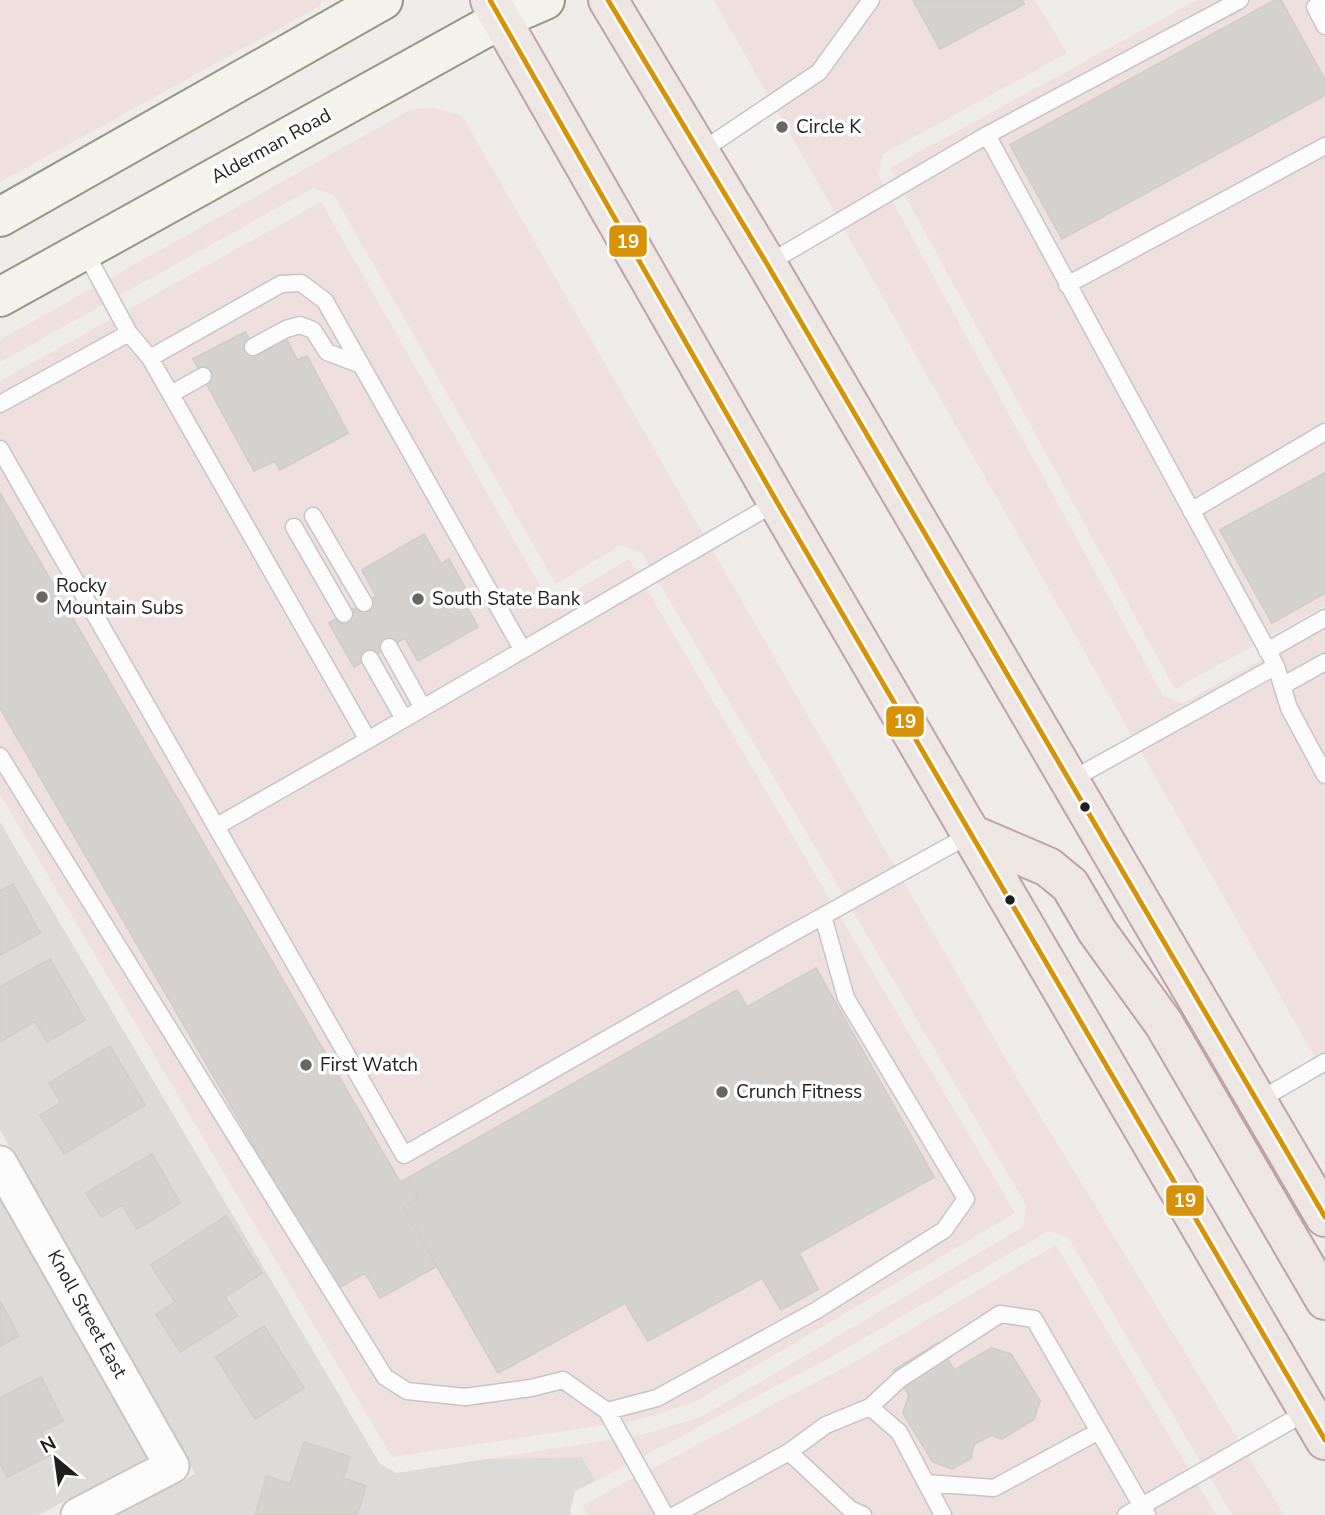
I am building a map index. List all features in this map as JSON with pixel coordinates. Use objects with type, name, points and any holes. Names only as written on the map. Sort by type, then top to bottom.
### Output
[{"type":"highway","points":[[608,0],[1071,780],[1325,1217]]},
{"type":"highway","points":[[496,9],[777,502],[1316,1425]]},
{"type":"highway","points":[[971,834],[1048,867],[1070,885],[1097,930],[1164,1024],[1325,1300]]},
{"type":"main road","points":[[0,217],[383,0]]},
{"type":"main road","name":"Alderman Road","points":[[0,297],[496,9],[545,0]]},
{"type":"street","name":"Knoll Street East","points":[[0,1163],[172,1466],[78,1515]]},
{"type":"lane","points":[[700,152],[819,72],[871,0]]},
{"type":"lane","points":[[766,264],[987,135],[1240,0]]},
{"type":"lane","points":[[1317,3],[1325,26]]},
{"type":"lane","points":[[987,135],[1276,666],[1289,708],[1325,775]]},
{"type":"lane","points":[[1067,285],[1325,146]]},
{"type":"lane","points":[[84,250],[129,333],[150,358],[171,394],[368,740]]},
{"type":"lane","points":[[150,358],[281,284],[301,284],[325,300],[523,649]]},
{"type":"lane","points":[[253,347],[286,329],[300,325],[313,330],[327,352],[361,365]]},
{"type":"lane","points":[[0,404],[129,333]]},
{"type":"lane","points":[[171,394],[203,376]]},
{"type":"lane","points":[[1191,511],[1325,432]]},
{"type":"lane","points":[[0,449],[404,1156],[971,834]]},
{"type":"lane","points":[[217,826],[777,502]]},
{"type":"lane","points":[[313,516],[364,603]]},
{"type":"lane","points":[[294,527],[344,614]]},
{"type":"lane","points":[[1267,651],[1325,618]]},
{"type":"lane","points":[[389,647],[423,708]]},
{"type":"lane","points":[[370,659],[404,719]]},
{"type":"lane","points":[[1282,686],[1325,662]]},
{"type":"lane","points":[[1071,780],[1276,666]]},
{"type":"lane","points":[[0,756],[384,1377],[407,1391],[465,1397],[531,1388],[563,1380],[607,1411],[665,1515]]},
{"type":"lane","points":[[607,1411],[657,1398],[817,1310],[944,1230],[966,1199],[846,998],[823,916]]},
{"type":"lane","points":[[1257,1101],[1325,1062]]},
{"type":"lane","points":[[675,1515],[789,1452],[826,1425],[870,1407],[900,1379],[1000,1314],[1034,1319],[1145,1511]]},
{"type":"lane","points":[[870,1407],[899,1432],[943,1515]]},
{"type":"lane","points":[[1126,1515],[1145,1511],[1316,1425]]},
{"type":"lane","points":[[926,1483],[994,1488],[1099,1431]]},
{"type":"lane","points":[[789,1452],[850,1508],[863,1515]]},
{"type":"shaded area","points":[[0,0],[323,0],[318,7],[0,182]]},
{"type":"shaded area","points":[[714,0],[1035,0],[1067,53],[883,154],[878,175],[1163,696],[1183,703],[1325,625],[1325,1075]]},
{"type":"shaded area","points":[[1197,0],[1325,0],[1325,606],[1175,689],[890,168]]},
{"type":"shaded area","points":[[435,108],[462,116],[1014,1073],[1284,1515],[1232,1515],[1068,1237],[1048,1231],[844,1350],[596,1481],[582,1457],[487,1459],[641,1435],[701,1417],[1023,1227],[1027,1206],[641,552],[621,545],[556,584],[334,195],[313,188],[0,362],[0,340],[412,109]]},
{"type":"shaded area","points":[[321,202],[551,605],[629,559],[1015,1213],[693,1403],[638,1420],[392,1457],[0,794],[0,381]]},
{"type":"shaded area","points":[[0,822],[380,1464],[396,1473],[487,1459],[582,1457],[596,1481],[575,1491],[571,1515],[119,1515],[195,1474],[0,1130]]},
{"type":"shaded area","points":[[0,1196],[149,1457],[38,1515],[0,1515]]},
{"type":"shaded area","points":[[1056,1245],[1216,1515],[587,1515],[583,1505],[851,1364]]},
{"type":"building","points":[[913,0],[1022,0],[1024,4],[940,49]]},
{"type":"building","points":[[1275,0],[1281,0],[1325,80],[1325,95],[1062,239],[1010,145]]},
{"type":"building","points":[[245,332],[258,355],[287,340],[297,360],[307,356],[348,433],[280,470],[275,461],[254,471],[193,359]]},
{"type":"building","points":[[1325,473],[1325,593],[1272,623],[1220,530]]},
{"type":"building","points":[[0,493],[400,1182],[408,1178],[419,1198],[403,1207],[437,1266],[380,1298],[365,1273],[337,1289],[0,708]]},
{"type":"building","name":"South State Bank","points":[[424,534],[441,564],[449,559],[470,597],[463,601],[478,627],[418,661],[405,638],[354,667],[329,623],[376,596],[362,570]]},
{"type":"building","points":[[13,884],[40,933],[0,955],[0,891]]},
{"type":"building","points":[[50,959],[85,1020],[47,1042],[35,1021],[0,1042],[0,987]]},
{"type":"building","name":"Crunch Fitness","points":[[816,968],[934,1177],[799,1253],[818,1289],[781,1310],[762,1278],[648,1341],[625,1303],[498,1373],[403,1207],[419,1198],[408,1178],[737,990],[747,1007]]},
{"type":"building","points":[[110,1046],[145,1105],[64,1154],[40,1115],[61,1103],[49,1083]]},
{"type":"building","points":[[152,1154],[180,1203],[137,1229],[122,1205],[101,1217],[86,1193]]},
{"type":"building","points":[[226,1216],[262,1273],[225,1297],[237,1316],[180,1352],[156,1314],[175,1302],[151,1265]]},
{"type":"building","points":[[0,1301],[19,1336],[0,1346]]},
{"type":"building","points":[[264,1326],[304,1388],[255,1419],[216,1357]]},
{"type":"building","points":[[938,1343],[954,1370],[991,1348],[1011,1354],[1040,1401],[1034,1419],[1002,1439],[991,1435],[974,1444],[971,1458],[952,1469],[933,1462],[903,1413],[909,1395],[894,1370]]},
{"type":"building","points":[[41,1377],[63,1421],[41,1432],[52,1454],[7,1477],[0,1463],[0,1398]]},
{"type":"building","points":[[304,1442],[350,1457],[343,1478],[366,1486],[357,1515],[255,1515],[267,1476],[290,1484]]},
{"type":"transit line","name":"19","points":[[490,0],[777,502],[1325,1440]]},
{"type":"transit line","name":"19","points":[[608,0],[767,264],[1325,1217]]},
{"type":"place","name":"Circle K","points":[[782,127]]},
{"type":"place","name":"Rocky Mountain Subs","points":[[42,597]]},
{"type":"place","name":"South State Bank","points":[[418,599]]},
{"type":"place","name":"First Watch","points":[[306,1065]]},
{"type":"place","name":"Crunch Fitness","points":[[722,1092]]}]
